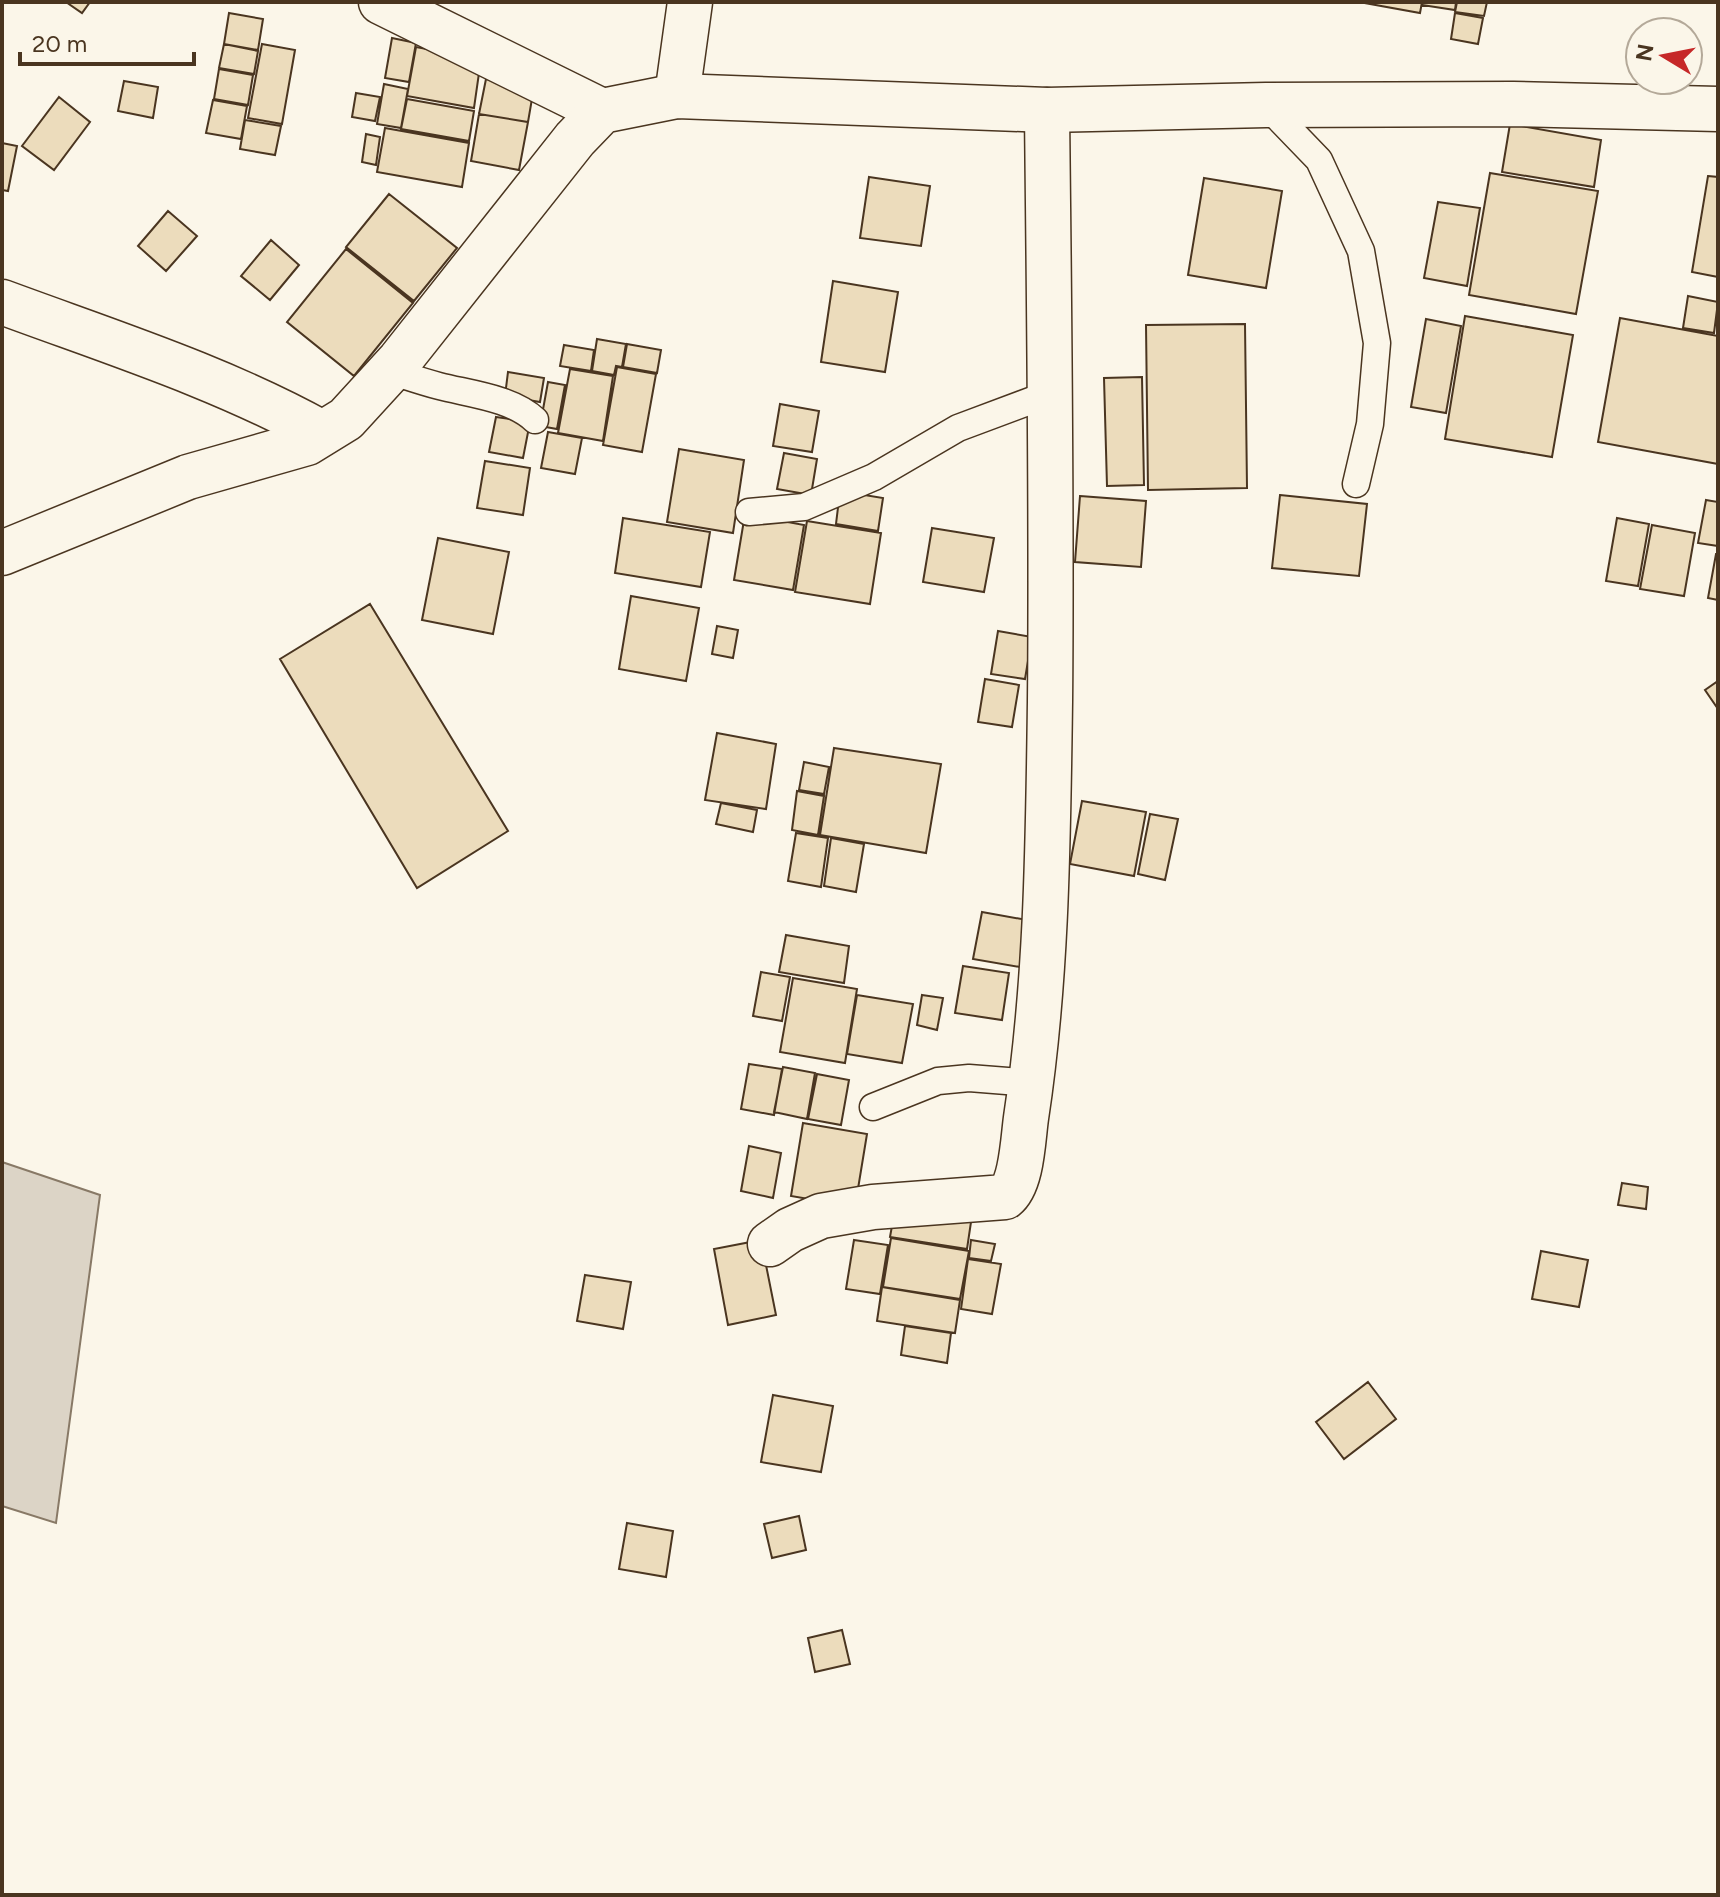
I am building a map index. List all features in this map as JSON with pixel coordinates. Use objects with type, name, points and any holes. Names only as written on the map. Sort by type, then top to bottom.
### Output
[{"type":"street","points":[[381,2],[602,111]]},
{"type":"street","points":[[677,96],[690,2]]},
{"type":"street","points":[[2,553],[188,477],[307,443],[346,419],[390,371],[575,139],[602,111],[677,96],[1047,110],[1513,104],[1718,109]]},
{"type":"street","points":[[770,1244],[790,1230],[821,1216],[873,1207],[1005,1197],[1013,1191],[1032,1083],[1048,880],[1051,549],[1047,110]]},
{"type":"street","points":[[2,302],[218,383],[275,407],[322,433]]},
{"type":"lane","points":[[1266,105],[1319,160],[1361,251],[1377,343],[1370,424],[1356,484]]},
{"type":"lane","points":[[390,371],[441,387],[470,392],[527,412],[535,420]]},
{"type":"lane","points":[[749,512],[804,507],[874,477],[958,428],[1049,394]]},
{"type":"lane","points":[[873,1107],[938,1081],[969,1078],[1032,1083]]},
{"type":"shaded area","points":[[2,1162],[100,1195],[56,1523],[2,1506]]},
{"type":"building","points":[[66,2],[90,2],[82,13]]},
{"type":"building","points":[[1359,2],[1422,2],[1420,13]]},
{"type":"building","points":[[1423,2],[1456,2],[1455,10],[1422,5]]},
{"type":"building","points":[[1457,2],[1487,2],[1484,16],[1455,12]]},
{"type":"building","points":[[229,13],[263,19],[258,50],[224,44]]},
{"type":"building","points":[[1455,13],[1483,18],[1478,44],[1451,39]]},
{"type":"building","points":[[392,38],[416,43],[409,82],[385,78]]},
{"type":"building","points":[[224,44],[258,51],[254,74],[219,68]]},
{"type":"building","points":[[262,44],[295,50],[282,124],[248,118]]},
{"type":"building","points":[[416,47],[481,59],[474,108],[407,96]]},
{"type":"building","points":[[219,69],[253,75],[248,105],[214,99]]},
{"type":"building","points":[[486,79],[534,87],[528,122],[479,114]]},
{"type":"building","points":[[124,81],[158,87],[153,118],[118,111]]},
{"type":"building","points":[[384,84],[408,89],[401,128],[377,124]]},
{"type":"building","points":[[356,93],[380,97],[375,121],[352,117]]},
{"type":"building","points":[[59,97],[90,122],[54,170],[22,146]]},
{"type":"building","points":[[407,99],[474,111],[469,141],[401,129]]},
{"type":"building","points":[[213,100],[247,106],[241,139],[206,133]]},
{"type":"building","points":[[479,114],[528,122],[519,170],[471,161]]},
{"type":"building","points":[[245,120],[281,126],[275,155],[240,149]]},
{"type":"building","points":[[1510,124],[1601,140],[1594,187],[1502,172]]},
{"type":"building","points":[[385,128],[469,143],[462,187],[377,172]]},
{"type":"building","points":[[366,134],[380,137],[376,165],[362,162]]},
{"type":"building","points":[[2,143],[17,146],[8,191],[2,190]]},
{"type":"building","points":[[1490,173],[1598,191],[1576,314],[1469,295]]},
{"type":"building","points":[[1708,176],[1718,177],[1718,277],[1692,272]]},
{"type":"building","points":[[869,177],[930,186],[921,246],[860,238]]},
{"type":"building","points":[[1204,178],[1282,191],[1266,288],[1188,275]]},
{"type":"building","points":[[389,194],[457,248],[414,301],[346,247]]},
{"type":"building","points":[[1438,202],[1480,208],[1467,286],[1424,278]]},
{"type":"building","points":[[168,211],[197,236],[166,271],[138,246]]},
{"type":"building","points":[[271,240],[299,265],[270,300],[241,276]]},
{"type":"building","points":[[346,249],[413,303],[354,376],[287,322]]},
{"type":"building","points":[[833,281],[898,292],[885,372],[821,362]]},
{"type":"building","points":[[1688,296],[1718,302],[1714,333],[1683,328]]},
{"type":"building","points":[[1465,316],[1573,335],[1552,457],[1445,439]]},
{"type":"building","points":[[1620,318],[1718,336],[1718,464],[1598,442]]},
{"type":"building","points":[[1426,319],[1461,326],[1446,413],[1411,407]]},
{"type":"building","points":[[1245,324],[1247,488],[1148,490],[1146,325]]},
{"type":"building","points":[[597,339],[626,344],[622,367],[616,366],[614,375],[592,371]]},
{"type":"building","points":[[627,344],[661,350],[657,373],[623,367]]},
{"type":"building","points":[[564,345],[594,350],[591,371],[560,366]]},
{"type":"building","points":[[617,367],[656,374],[642,452],[603,445]]},
{"type":"building","points":[[570,369],[613,376],[603,441],[558,433]]},
{"type":"building","points":[[508,372],[544,378],[540,402],[505,396]]},
{"type":"building","points":[[1142,377],[1144,485],[1107,486],[1104,378]]},
{"type":"building","points":[[548,382],[565,385],[557,429],[540,426]]},
{"type":"building","points":[[780,404],[819,411],[812,452],[773,446]]},
{"type":"building","points":[[496,417],[530,422],[523,458],[489,452]]},
{"type":"building","points":[[548,432],[582,438],[575,474],[541,468]]},
{"type":"building","points":[[679,449],[744,460],[733,533],[667,522]]},
{"type":"building","points":[[784,453],[817,459],[811,495],[777,489]]},
{"type":"building","points":[[485,461],[530,468],[523,515],[477,508]]},
{"type":"building","points":[[840,491],[883,498],[878,531],[836,524]]},
{"type":"building","points":[[1280,495],[1367,504],[1359,576],[1272,568]]},
{"type":"building","points":[[1080,496],[1146,501],[1141,567],[1075,562]]},
{"type":"building","points":[[1706,500],[1718,502],[1718,546],[1698,543]]},
{"type":"building","points":[[745,514],[804,525],[793,590],[734,580]]},
{"type":"building","points":[[623,518],[710,532],[701,587],[615,573]]},
{"type":"building","points":[[1617,518],[1649,524],[1638,586],[1606,581]]},
{"type":"building","points":[[807,521],[881,533],[870,604],[795,592]]},
{"type":"building","points":[[1652,525],[1695,533],[1684,596],[1640,589]]},
{"type":"building","points":[[932,528],[994,538],[984,592],[923,582]]},
{"type":"building","points":[[438,538],[509,552],[493,634],[422,620]]},
{"type":"building","points":[[1718,554],[1718,600],[1708,598]]},
{"type":"building","points":[[631,596],[699,608],[686,681],[619,669]]},
{"type":"building","points":[[370,604],[508,831],[417,888],[280,659]]},
{"type":"building","points":[[717,626],[738,630],[733,658],[712,654]]},
{"type":"building","points":[[998,631],[1032,637],[1025,679],[991,674]]},
{"type":"building","points":[[985,679],[1019,685],[1012,727],[978,722]]},
{"type":"building","points":[[1718,681],[1718,709],[1705,690]]},
{"type":"building","points":[[717,733],[776,744],[766,809],[705,800]]},
{"type":"building","points":[[834,748],[941,764],[926,853],[820,835]]},
{"type":"building","points":[[804,762],[829,767],[824,794],[799,790]]},
{"type":"building","points":[[797,791],[824,796],[818,835],[792,830]]},
{"type":"building","points":[[1082,801],[1146,812],[1134,876],[1070,864]]},
{"type":"building","points":[[721,803],[757,810],[753,832],[716,824]]},
{"type":"building","points":[[1150,814],[1178,819],[1165,880],[1138,874]]},
{"type":"building","points":[[796,833],[828,838],[821,887],[788,881]]},
{"type":"building","points":[[831,838],[864,844],[856,892],[824,886]]},
{"type":"building","points":[[982,912],[1027,920],[1020,967],[973,959]]},
{"type":"building","points":[[786,935],[849,946],[844,983],[779,972]]},
{"type":"building","points":[[963,966],[1009,973],[1002,1020],[955,1013]]},
{"type":"building","points":[[761,972],[790,977],[782,1021],[753,1016]]},
{"type":"building","points":[[793,978],[857,989],[845,1063],[780,1052]]},
{"type":"building","points":[[857,995],[913,1004],[902,1063],[847,1054]]},
{"type":"building","points":[[922,995],[943,998],[937,1030],[917,1025]]},
{"type":"building","points":[[749,1064],[782,1069],[774,1115],[741,1109]]},
{"type":"building","points":[[783,1067],[815,1073],[807,1119],[774,1112]]},
{"type":"building","points":[[817,1074],[849,1080],[841,1125],[808,1119]]},
{"type":"building","points":[[803,1123],[867,1134],[855,1207],[791,1196]]},
{"type":"building","points":[[749,1146],[781,1153],[773,1198],[741,1191]]},
{"type":"building","points":[[1622,1183],[1648,1187],[1646,1209],[1618,1205]]},
{"type":"building","points":[[895,1209],[971,1222],[967,1249],[890,1237]]},
{"type":"building","points":[[891,1238],[969,1251],[960,1299],[883,1287]]},
{"type":"building","points":[[761,1240],[776,1315],[728,1325],[714,1249]]},
{"type":"building","points":[[854,1240],[888,1245],[880,1294],[846,1289]]},
{"type":"building","points":[[971,1240],[995,1244],[991,1261],[969,1258]]},
{"type":"building","points":[[1541,1251],[1588,1260],[1579,1307],[1532,1299]]},
{"type":"building","points":[[968,1259],[1001,1264],[992,1314],[961,1309]]},
{"type":"building","points":[[585,1275],[631,1282],[623,1329],[577,1321]]},
{"type":"building","points":[[882,1287],[960,1300],[955,1333],[877,1321]]},
{"type":"building","points":[[905,1326],[951,1333],[947,1363],[901,1355]]},
{"type":"building","points":[[1368,1382],[1396,1419],[1344,1459],[1316,1422]]},
{"type":"building","points":[[773,1395],[833,1406],[821,1472],[761,1462]]},
{"type":"building","points":[[799,1516],[806,1550],[772,1558],[764,1524]]},
{"type":"building","points":[[627,1523],[673,1531],[666,1577],[619,1569]]},
{"type":"building","points":[[842,1630],[850,1664],[815,1672],[808,1638]]}]
